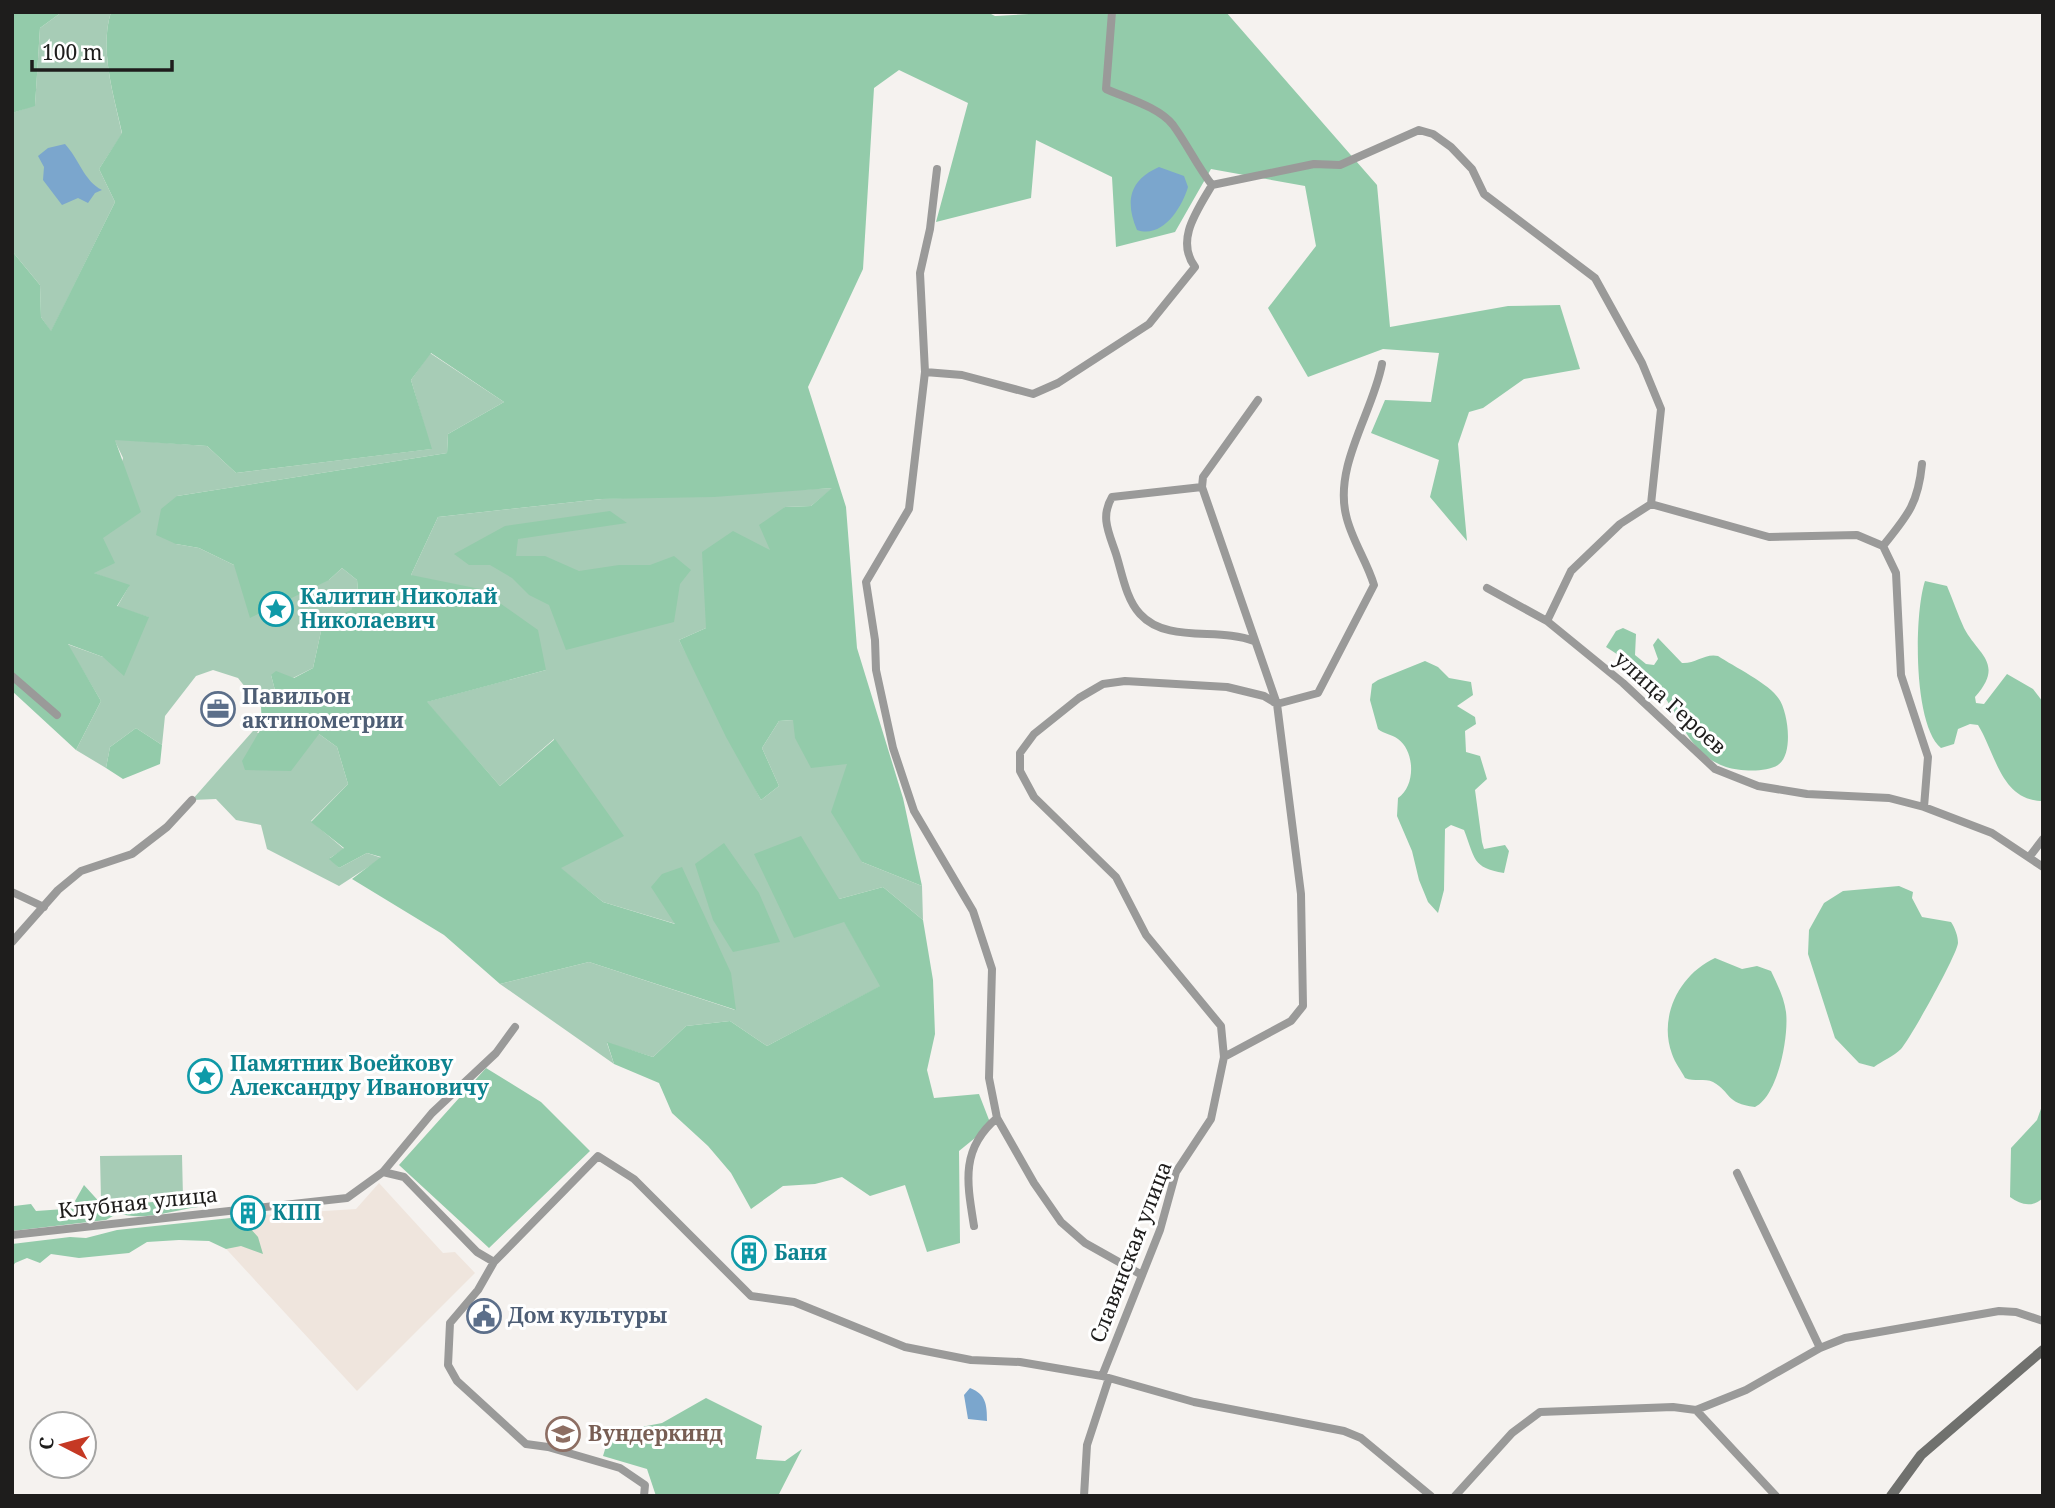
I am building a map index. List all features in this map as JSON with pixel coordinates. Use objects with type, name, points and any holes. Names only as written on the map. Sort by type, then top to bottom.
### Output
[{"type":"street","points":[[1112,12],[1106,89],[1149,109],[1171,123],[1193,161],[1212,185]]},
{"type":"street","points":[[1212,185],[1314,164],[1340,165],[1419,130],[1433,134],[1451,147],[1472,169],[1484,194],[1595,278],[1642,363],[1661,409],[1651,504]]},
{"type":"street","points":[[937,169],[930,229],[920,273],[925,372],[909,509],[866,582],[876,640],[876,670],[893,748],[914,811],[973,911],[992,969],[989,1078],[997,1118],[1034,1183],[1061,1222],[1085,1243],[1142,1275]]},
{"type":"street","points":[[925,372],[962,375],[1033,394],[1058,383],[1149,324],[1195,267],[1187,256],[1185,240],[1212,185]]},
{"type":"street","points":[[1277,704],[1318,693],[1374,585],[1345,514],[1345,488],[1349,464],[1378,386],[1382,364]]},
{"type":"street","points":[[1224,1057],[1291,1021],[1303,1006],[1301,894],[1277,704],[1202,487],[1203,477],[1258,400]]},
{"type":"street","points":[[1883,545],[1913,510],[1919,492],[1922,464]]},
{"type":"street","points":[[1202,487],[1112,497],[1105,520],[1130,597],[1139,614],[1168,630],[1238,635],[1254,641]]},
{"type":"street","points":[[1546,621],[1571,571],[1620,524],[1651,504],[1769,537],[1857,535],[1883,545],[1896,573],[1901,676],[1928,757],[1924,807]]},
{"type":"street","name":"улица Героев","points":[[1487,588],[1546,621],[1623,683],[1715,769],[1758,786],[1807,794],[1888,798],[1924,807],[1992,833],[2043,866]]},
{"type":"street","points":[[12,676],[57,715]]},
{"type":"street","name":"Славянская улица","points":[[1084,1496],[1087,1445],[1105,1377],[1176,1172],[1211,1119],[1224,1057],[1221,1026],[1146,935],[1116,877],[1034,797],[1020,771],[1020,753],[1034,734],[1079,698],[1103,684],[1155,682],[1240,690],[1264,696],[1277,704]]},
{"type":"street","points":[[12,942],[81,871],[132,854],[167,827],[192,800]]},
{"type":"street","points":[[2030,856],[2043,839]]},
{"type":"street","points":[[12,892],[44,907]]},
{"type":"street","name":"Клубная улица","points":[[12,1235],[348,1198],[383,1172],[432,1113],[496,1053],[515,1027]]},
{"type":"street","points":[[974,1226],[967,1179],[971,1155],[981,1131],[997,1118]]},
{"type":"street","points":[[644,1496],[645,1485],[620,1468],[548,1447],[526,1444],[457,1381],[448,1365],[450,1323],[478,1290],[494,1262],[598,1156],[634,1179],[751,1296],[794,1302],[905,1347],[971,1360],[1020,1362],[1105,1377],[1194,1402],[1344,1431],[1361,1438],[1431,1496]]},
{"type":"street","points":[[383,1172],[404,1177],[477,1252],[494,1262]]},
{"type":"street","points":[[1737,1173],[1820,1348]]},
{"type":"street","points":[[1455,1496],[1512,1433],[1541,1412],[1673,1407],[1696,1410],[1746,1390],[1820,1348],[1845,1338],[1999,1311],[2016,1312],[2043,1321]]},
{"type":"street","points":[[1891,1496],[1921,1455],[2043,1350]]},
{"type":"street","points":[[1696,1410],[1776,1496]]},
{"type":"shaded area","points":[[379,1183],[443,1253],[455,1252],[475,1273],[357,1391],[206,1227],[244,1216],[356,1209]]},
{"type":"green space","points":[[12,12],[62,12],[40,28],[35,106],[12,113]]},
{"type":"green space","points":[[62,12],[111,12],[107,57],[122,134],[99,169],[115,202],[51,332],[41,317],[40,285],[12,251],[12,113],[35,105],[40,28]]},
{"type":"green space","points":[[111,12],[987,12],[995,16],[1064,12],[1226,12],[1377,185],[1390,327],[1508,306],[1560,305],[1580,369],[1524,379],[1483,408],[1469,412],[1458,444],[1467,541],[1430,497],[1439,460],[1371,433],[1385,400],[1431,402],[1439,353],[1383,349],[1308,377],[1268,308],[1316,246],[1305,186],[1211,169],[1175,232],[1116,247],[1112,177],[1036,140],[1031,198],[936,222],[968,103],[899,70],[874,88],[863,269],[808,387],[846,507],[857,648],[903,798],[922,886],[862,862],[831,812],[847,764],[811,768],[795,738],[793,720],[779,721],[762,748],[779,786],[761,800],[726,737],[679,640],[706,628],[702,552],[733,531],[770,550],[759,525],[785,507],[811,506],[832,488],[714,497],[602,499],[438,517],[411,575],[480,589],[538,630],[546,670],[427,702],[500,786],[555,739],[624,836],[561,868],[603,902],[675,924],[651,887],[662,874],[682,867],[731,973],[736,1010],[589,962],[500,984],[444,935],[352,879],[381,857],[367,853],[339,868],[329,859],[344,848],[311,822],[348,784],[337,747],[319,734],[291,771],[245,770],[242,761],[262,727],[261,707],[276,694],[271,675],[276,671],[294,678],[313,668],[323,622],[351,610],[358,592],[357,580],[342,568],[329,580],[250,618],[234,565],[199,548],[176,544],[156,535],[161,509],[177,496],[447,453],[448,434],[504,402],[431,353],[411,380],[432,449],[236,473],[207,446],[115,440],[141,512],[103,538],[115,563],[94,573],[130,585],[117,606],[149,617],[124,676],[103,657],[68,644],[101,701],[76,750],[12,691],[12,251],[40,285],[41,317],[51,331],[115,202],[99,169],[122,133],[107,57]]},
{"type":"green space","points":[[430,353],[504,402],[448,434],[447,453],[177,496],[176,544],[199,548],[234,565],[329,580],[342,568],[357,580],[358,592],[351,611],[323,622],[313,668],[293,678],[271,675],[276,694],[261,707],[238,678],[213,670],[196,676],[165,716],[162,745],[136,728],[110,747],[106,768],[76,750],[101,701],[67,644],[103,657],[148,617],[117,607],[129,586],[93,573],[123,458],[114,439],[207,446],[236,473],[431,449],[411,380]]},
{"type":"green space","points":[[833,488],[811,506],[785,507],[771,551],[706,628],[679,640],[761,800],[779,786],[762,748],[779,721],[793,720],[847,764],[862,862],[922,886],[923,920],[883,887],[839,899],[844,921],[881,986],[767,1046],[730,1021],[686,1026],[653,1057],[607,1043],[614,1064],[500,984],[589,962],[735,1010],[676,924],[603,902],[560,868],[554,739],[500,786],[426,702],[546,670],[411,575],[438,517],[602,499]]},
{"type":"green space","points":[[610,511],[627,523],[518,539],[516,556],[545,556],[579,571],[619,565],[650,565],[674,556],[691,570],[680,584],[674,622],[566,650],[549,605],[529,595],[512,578],[490,565],[469,565],[454,554],[505,526]]},
{"type":"green space","points":[[1925,581],[1947,586],[1964,628],[1986,660],[1988,676],[1975,697],[1976,703],[1984,704],[2007,674],[2033,689],[2043,702],[2043,801],[2029,799],[2009,785],[1978,725],[1970,724],[1958,729],[1954,744],[1941,748],[1932,736],[1925,717],[1918,668],[1919,618]]},
{"type":"green space","points":[[1623,628],[1636,634],[1635,655],[1646,664],[1654,665],[1658,659],[1653,645],[1658,638],[1682,663],[1718,656],[1768,687],[1779,699],[1785,713],[1788,743],[1783,760],[1773,768],[1745,770],[1726,767],[1702,753],[1652,680],[1606,647],[1616,631]]},
{"type":"green space","points":[[1425,661],[1438,667],[1449,678],[1471,682],[1473,695],[1457,706],[1475,717],[1476,724],[1465,731],[1466,752],[1480,756],[1487,779],[1475,790],[1482,842],[1484,849],[1505,845],[1509,851],[1504,873],[1494,871],[1480,865],[1476,860],[1464,830],[1451,825],[1445,829],[1444,890],[1438,913],[1428,902],[1412,851],[1397,816],[1398,798],[1404,793],[1410,777],[1408,752],[1398,739],[1378,729],[1370,700],[1372,684]]},
{"type":"green space","points":[[259,724],[262,727],[257,733],[319,734],[337,747],[348,784],[311,821],[344,849],[330,858],[339,868],[367,853],[382,858],[339,886],[267,849],[261,825],[236,820],[216,799],[192,800]]},
{"type":"green space","points":[[136,728],[162,745],[160,764],[123,779],[106,768],[110,747]]},
{"type":"green space","points":[[801,836],[839,899],[883,887],[923,920],[933,980],[935,1034],[927,1070],[934,1098],[979,1094],[991,1125],[959,1151],[960,1243],[927,1252],[905,1185],[870,1196],[842,1177],[815,1184],[783,1186],[751,1209],[731,1173],[708,1146],[672,1113],[659,1083],[614,1064],[607,1042],[653,1057],[686,1026],[730,1021],[767,1046],[880,986],[844,922],[794,938],[754,854]]},
{"type":"green space","points":[[724,843],[759,893],[780,942],[733,952],[713,920],[695,864]]},
{"type":"green space","points":[[1899,886],[1913,892],[1912,898],[1922,917],[1951,922],[1958,943],[1942,979],[1906,1042],[1898,1052],[1874,1067],[1859,1063],[1835,1038],[1808,954],[1809,930],[1824,903],[1843,891]]},
{"type":"green space","points":[[1715,958],[1742,969],[1757,966],[1771,971],[1784,1001],[1784,1050],[1770,1091],[1755,1107],[1738,1103],[1713,1082],[1685,1078],[1668,1040],[1670,1011],[1682,985],[1703,965]]},
{"type":"green space","points":[[486,1068],[541,1102],[590,1151],[489,1248],[399,1165]]},
{"type":"green space","points":[[2043,1103],[2043,1198],[2026,1204],[2010,1197],[2011,1148],[2037,1120]]},
{"type":"green space","points":[[182,1155],[183,1198],[101,1200],[100,1156]]},
{"type":"green space","points":[[84,1185],[103,1206],[191,1199],[193,1192],[199,1194],[198,1207],[148,1216],[118,1213],[106,1220],[12,1231],[14,1206],[31,1204],[36,1211],[79,1208],[75,1201]]},
{"type":"green space","points":[[240,1217],[258,1237],[263,1254],[241,1246],[226,1249],[209,1241],[179,1240],[147,1242],[129,1253],[79,1258],[51,1254],[40,1263],[27,1258],[15,1263],[12,1268],[12,1244],[70,1237],[86,1238],[117,1230]]},
{"type":"green space","points":[[706,1398],[762,1426],[756,1459],[785,1461],[802,1449],[778,1496],[656,1496],[647,1469],[603,1456],[610,1433],[662,1423]]},
{"type":"water","points":[[65,144],[86,175],[102,190],[95,193],[88,203],[78,198],[62,205],[43,180],[44,167],[38,156],[48,148]]},
{"type":"water","points":[[1159,167],[1184,176],[1188,187],[1176,212],[1163,226],[1146,232],[1137,230],[1131,210],[1132,193],[1141,178]]},
{"type":"water","points":[[970,1388],[979,1393],[984,1401],[987,1421],[968,1419],[964,1395]]},
{"type":"place","name":"Калитин Николай Николаевич","points":[[276,609]]},
{"type":"place","name":"Павильон актинометрии","points":[[218,709]]},
{"type":"place","name":"Памятник Воейкову Александру Ивановичу","points":[[205,1076]]},
{"type":"place","name":"КПП","points":[[248,1213]]},
{"type":"place","name":"Баня","points":[[749,1253]]},
{"type":"place","name":"Дом культуры","points":[[484,1316]]},
{"type":"place","name":"Вундеркинд","points":[[563,1434]]}]
